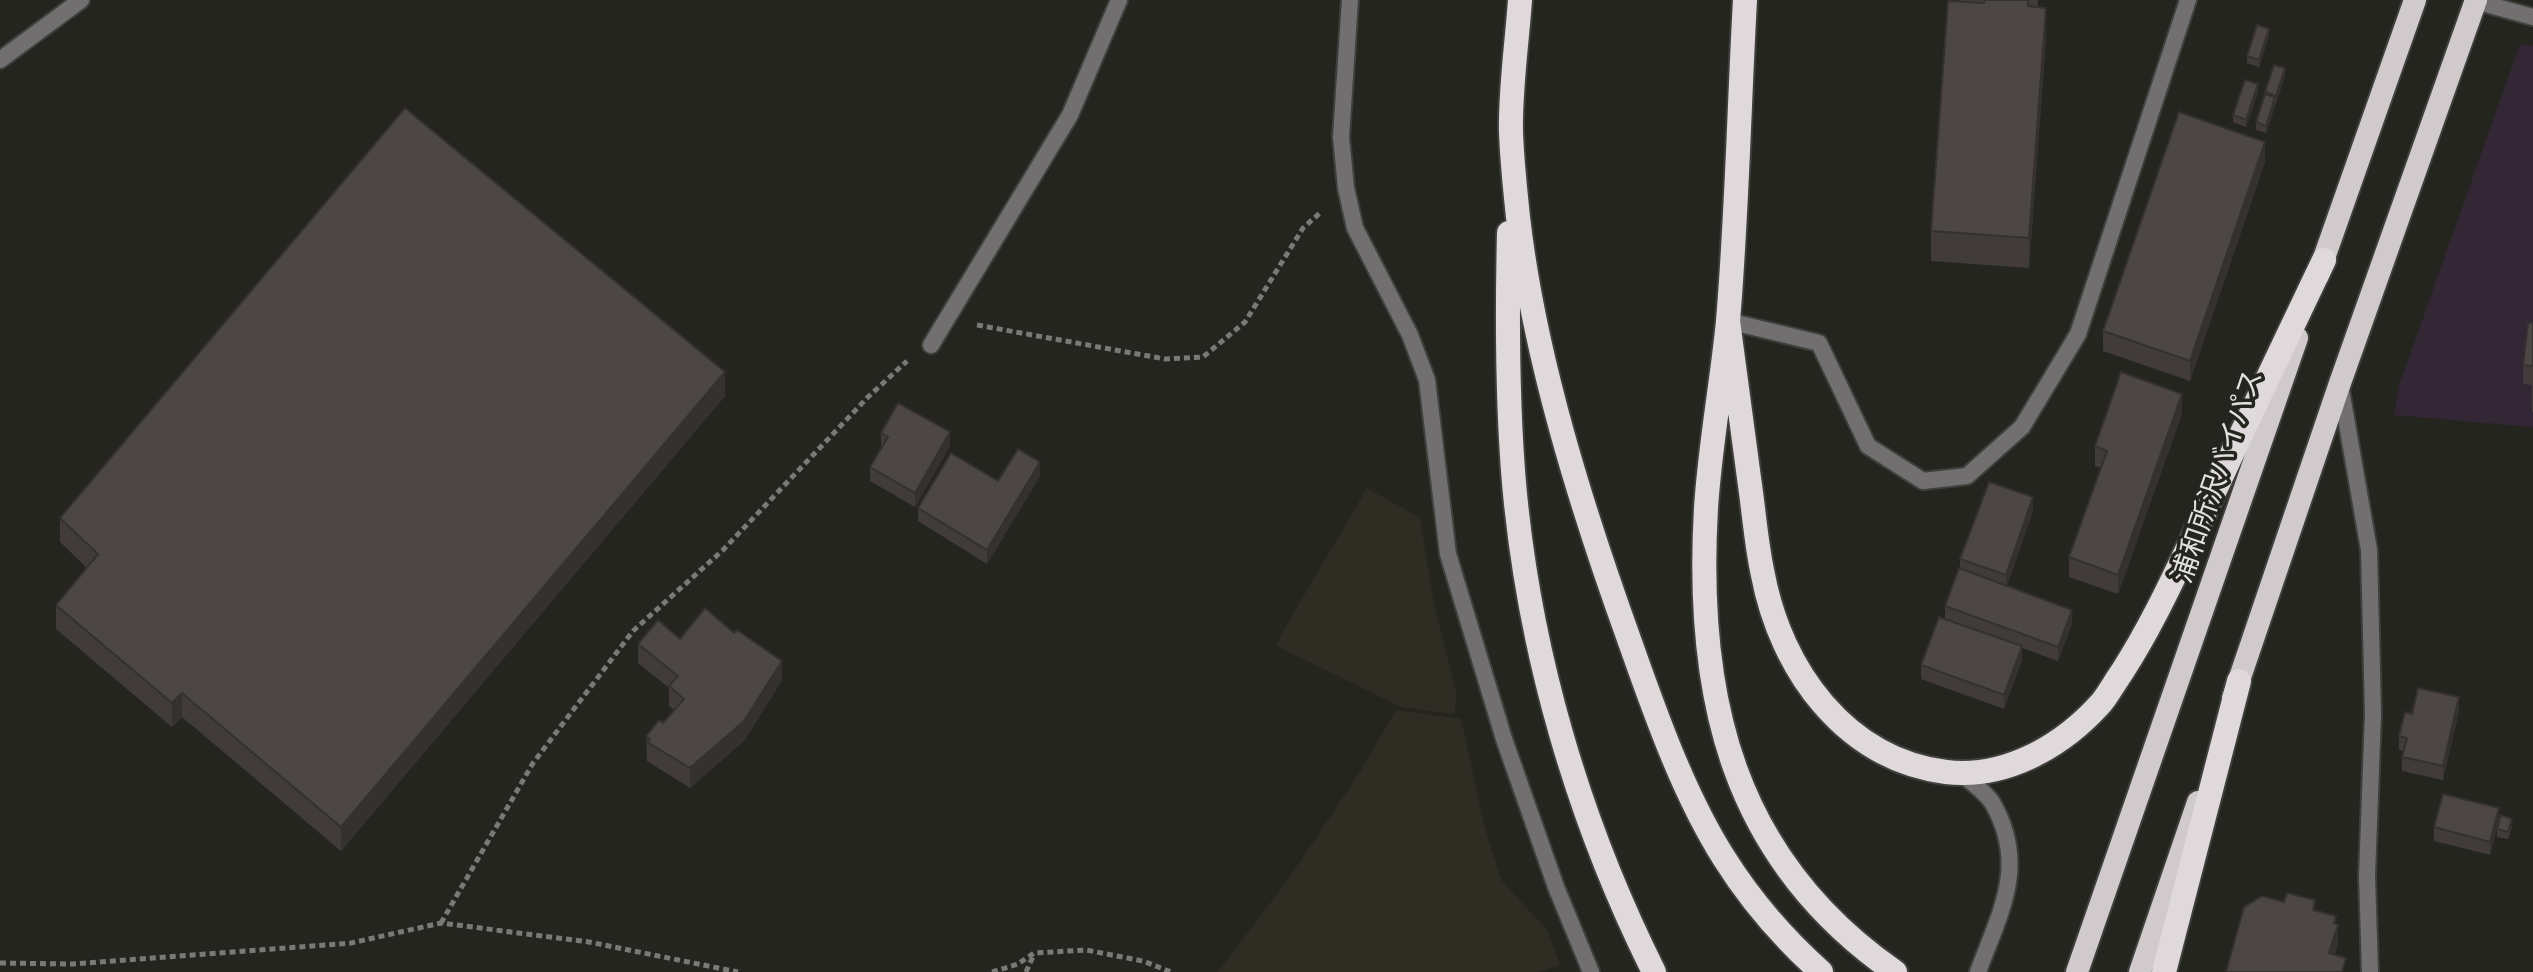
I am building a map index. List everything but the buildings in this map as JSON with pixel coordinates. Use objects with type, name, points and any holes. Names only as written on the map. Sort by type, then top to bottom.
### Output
[{"type":"highway","points":[[1520,0],[1511,130],[1508,292],[1514,483],[1526,571],[1542,660],[1561,736],[1613,884],[1654,972]]},
{"type":"highway","points":[[1745,0],[1728,321],[1706,505],[1704,579],[1716,704],[1731,759],[1751,810],[1777,853],[1812,899],[1849,938],[1895,972]]},
{"type":"highway","name":"浦和所沢バイパス","points":[[2077,972],[2415,0]]},
{"type":"highway","points":[[2140,972],[2340,383],[2475,1]]},
{"type":"highway","points":[[1511,130],[1520,231],[1529,289],[1550,380],[1580,491],[1654,710],[1692,797],[1722,855],[1759,908],[1796,950],[1821,972]]},
{"type":"highway","points":[[1728,321],[1763,577],[1776,624],[1795,665],[1821,705],[1851,732],[1884,754],[1925,769],[1962,774],[1999,768],[2035,756],[2067,736],[2103,701],[2139,645],[2174,577],[2324,260]]},
{"type":"highway","points":[[2164,972],[2239,681]]},
{"type":"street","points":[[0,60],[81,0]]},
{"type":"street","points":[[931,345],[1070,115],[1119,0]]},
{"type":"street","points":[[1350,0],[1341,137],[1346,188],[1355,228],[1410,335],[1427,380],[1448,554],[1504,739],[1556,887],[1591,972]]},
{"type":"street","points":[[1728,321],[1819,343],[1868,446],[1923,481],[1967,476],[2022,427],[2078,334],[2188,0]]},
{"type":"street","points":[[2475,1],[2533,17]]},
{"type":"street","points":[[2340,383],[2369,550],[2373,714],[2367,876],[2370,972]]},
{"type":"street","points":[[1962,774],[1992,802],[2010,848],[2009,889],[1978,972]]},
{"type":"path","points":[[441,923],[533,763],[633,631],[723,550],[868,397],[913,355],[967,323],[1165,359],[1203,357],[1245,322],[1303,228],[1346,188]]},
{"type":"path","points":[[0,963],[73,964],[351,943],[441,923],[589,942],[738,972]]},
{"type":"path","points":[[992,972],[1018,964],[1034,953],[1086,950],[1143,961],[1171,972]]},
{"type":"path","points":[[1026,972],[1034,953]]},
{"type":"shaded area","points":[[2520,44],[2533,46],[2533,427],[2394,415],[2399,386]]},
{"type":"shaded area","points":[[1367,488],[1420,518],[1435,609],[1457,696],[1454,714],[1401,707],[1275,645]]},
{"type":"shaded area","points":[[1396,710],[1461,719],[1484,824],[1501,880],[1547,930],[1560,965],[1538,972],[1218,972],[1287,881],[1360,772]]}]
